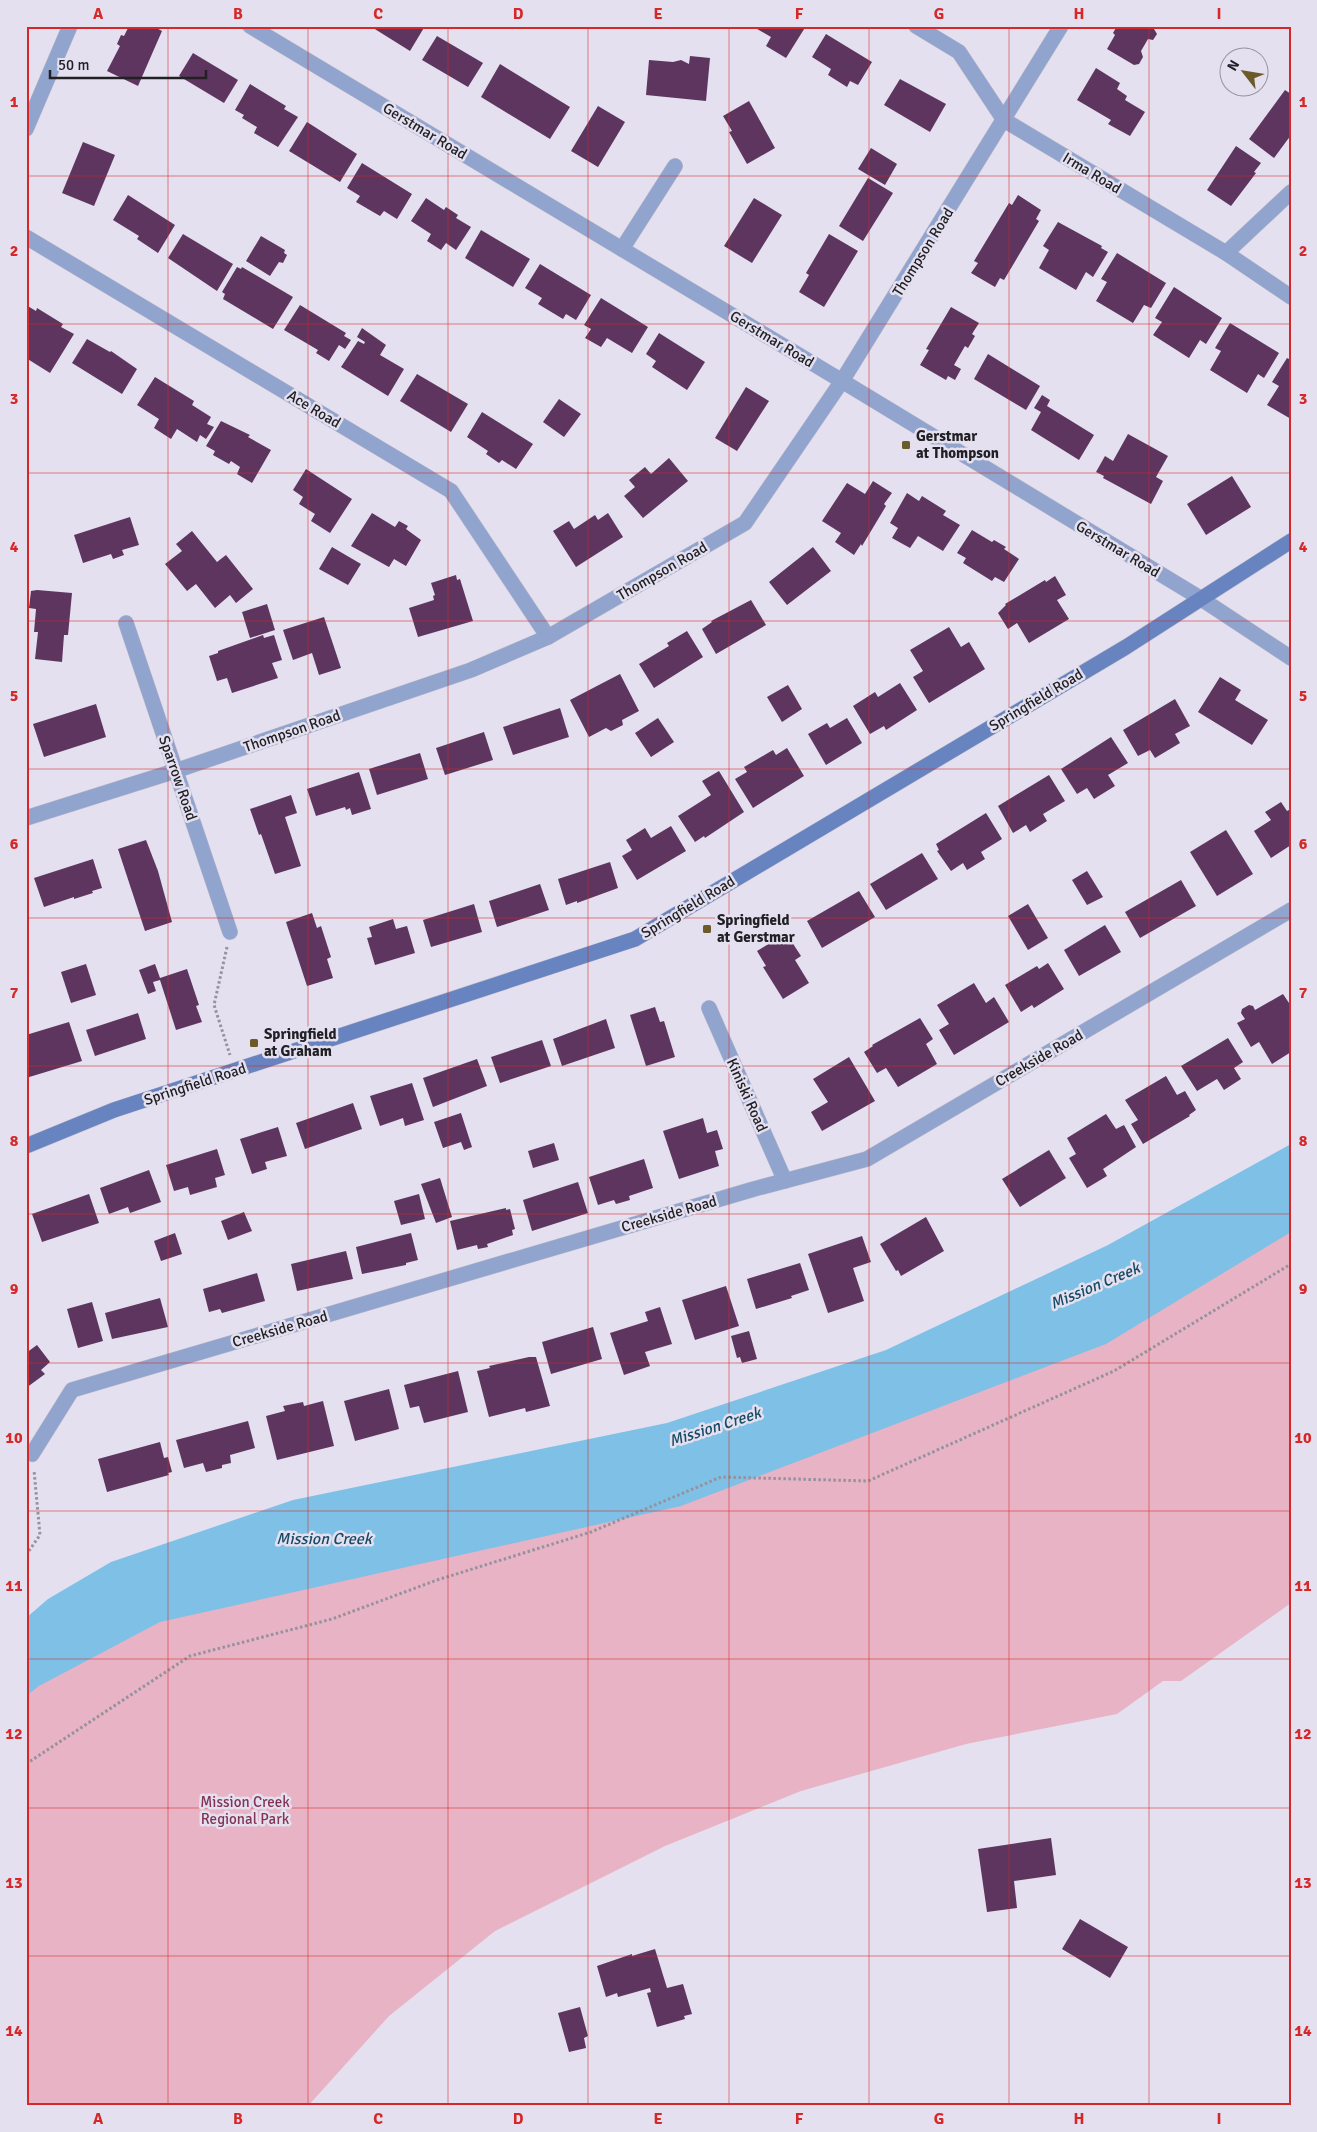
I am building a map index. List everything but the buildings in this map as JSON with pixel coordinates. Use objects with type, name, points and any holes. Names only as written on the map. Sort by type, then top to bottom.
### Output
[{"type":"main road","name":"Springfield Road","points":[[26,1146],[114,1110],[635,939],[1126,647],[1291,541]]},
{"type":"street","points":[[26,129],[70,26]]},
{"type":"street","name":"Gerstmar Road","points":[[250,26],[1200,598],[1291,658]]},
{"type":"street","name":"Irma Road","points":[[916,26],[959,52],[1004,120],[1226,253],[1291,297]]},
{"type":"street","name":"Thompson Road","points":[[26,818],[175,771],[472,670],[548,637],[745,524],[842,381],[1061,26]]},
{"type":"street","points":[[622,249],[675,166]]},
{"type":"street","points":[[1226,253],[1291,192]]},
{"type":"street","name":"Ace Road","points":[[26,237],[451,491],[548,637]]},
{"type":"street","name":"Sparrow Road","points":[[126,623],[230,932]]},
{"type":"street","name":"Creekside Road","points":[[29,1453],[72,1390],[785,1181],[867,1159],[1291,910]]},
{"type":"street","name":"Kiniski Road","points":[[709,1008],[785,1181]]},
{"type":"path","points":[[230,932],[214,1005],[235,1070]]},
{"type":"path","points":[[26,1764],[190,1656],[332,1619],[437,1580],[591,1532],[720,1477],[868,1481],[1114,1371],[1291,1264]]},
{"type":"path","points":[[26,1555],[40,1535],[29,1453]]},
{"type":"green space","name":"Mission Creek Regional Park","points":[[1291,1227],[1291,1603],[1181,1681],[1163,1681],[1117,1714],[966,1744],[801,1791],[665,1846],[495,1931],[389,2016],[308,2106],[26,2106],[26,1688],[144,1613]]},
{"type":"water","name":"Mission Creek","points":[[1291,1144],[1291,1232],[1106,1344],[681,1506],[160,1622],[39,1686],[26,1696],[26,1618],[48,1599],[111,1562],[293,1500],[667,1423],[886,1350],[1108,1245]]},
{"type":"place","name":"Gerstmar at Thompson","points":[[906,445]]},
{"type":"place","name":"Springfield at Gerstmar","points":[[707,929]]},
{"type":"place","name":"Springfield at Graham","points":[[254,1043]]}]
